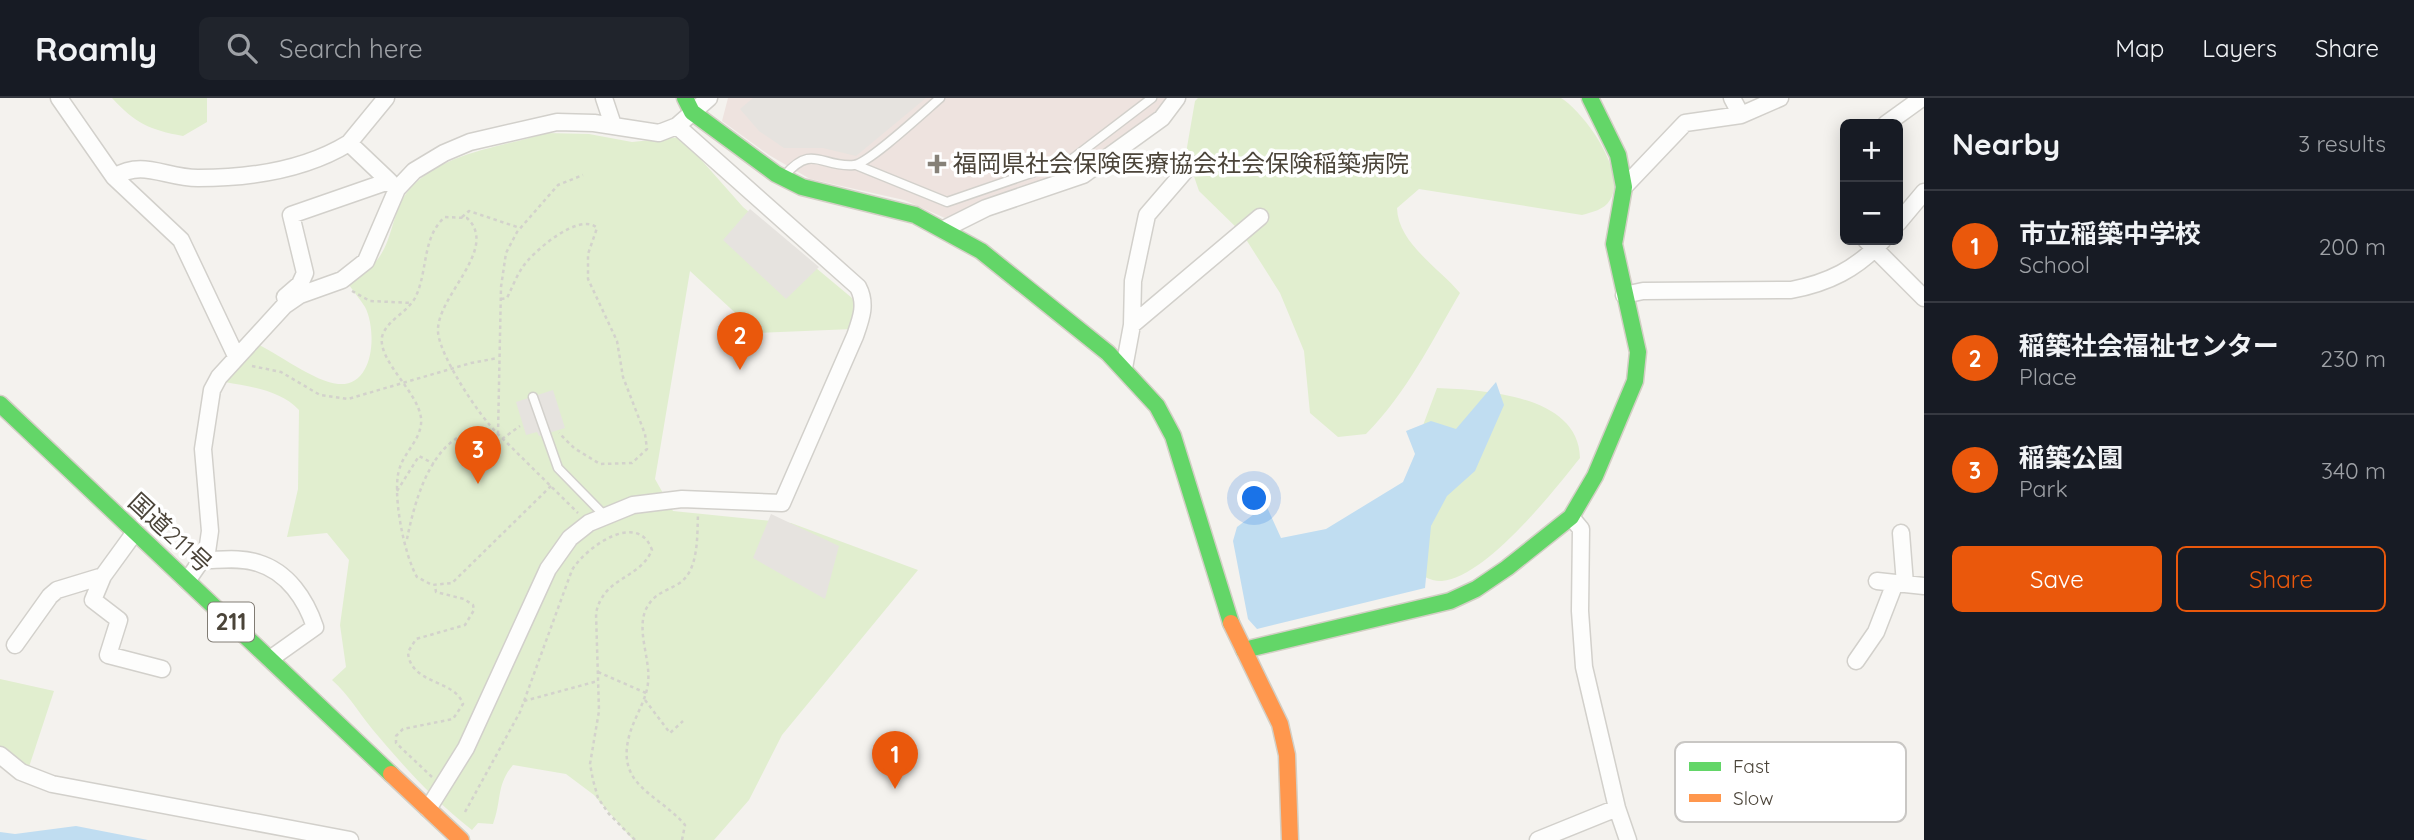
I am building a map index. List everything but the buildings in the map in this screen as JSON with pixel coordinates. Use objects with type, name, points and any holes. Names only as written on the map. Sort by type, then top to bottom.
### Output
[{"type":"main road","points":[[1244,650],[1450,601],[1476,589],[1507,568],[1571,517],[1595,476],[1636,381],[1638,352],[1614,244],[1624,187],[1618,155],[1590,98]]},
{"type":"main road","points":[[688,105],[783,177],[830,195],[884,205],[944,229],[1014,275],[1124,368],[1157,407],[1173,436],[1227,614],[1280,724],[1287,755],[1290,840]]},
{"type":"main road","name":"国道211号","points":[[0,404],[461,840]]},
{"type":"street","points":[[59,98],[114,177],[181,240],[234,359]]},
{"type":"street","points":[[114,177],[128,169],[140,168],[195,178],[244,176],[329,155],[349,143],[386,98]]},
{"type":"street","points":[[604,98],[613,125]]},
{"type":"street","points":[[187,581],[203,560],[210,531],[203,449],[212,390],[274,308],[304,279],[291,215],[393,185],[444,153],[470,142],[557,122],[613,125],[659,133],[677,126],[688,105],[709,98]]},
{"type":"street","points":[[944,229],[986,208],[1083,175],[1162,118],[1177,98]]},
{"type":"street","points":[[1732,98],[1741,115]]},
{"type":"street","points":[[1624,187],[1685,123],[1741,115],[1780,98]]},
{"type":"street","points":[[1893,119],[1922,98]]},
{"type":"street","points":[[428,809],[471,739],[558,550],[587,524],[633,505],[699,500],[782,503],[855,336],[862,313],[863,296],[858,287],[677,126]]},
{"type":"street","points":[[349,143],[393,185]]},
{"type":"street","points":[[1124,368],[1132,324],[1133,281],[1147,215],[1191,164]]},
{"type":"street","points":[[264,324],[300,295],[342,280],[366,261],[393,185]]},
{"type":"street","points":[[1903,217],[1924,192]]},
{"type":"street","points":[[1132,324],[1260,217]]},
{"type":"street","points":[[1624,295],[1643,291],[1791,290],[1839,277],[1872,245]]},
{"type":"street","points":[[1876,245],[1924,298]]},
{"type":"street","points":[[1571,517],[1581,529],[1580,611],[1584,667],[1617,808],[1628,840]]},
{"type":"street","points":[[135,532],[103,576],[93,600],[119,620],[108,655],[162,669]]},
{"type":"street","points":[[1856,661],[1876,632],[1900,584],[1901,533]]},
{"type":"street","points":[[203,560],[259,563],[294,587],[307,605],[315,627],[271,659]]},
{"type":"street","points":[[15,645],[57,590],[103,576]]},
{"type":"street","points":[[1877,581],[1924,586]]},
{"type":"street","points":[[0,755],[21,772],[52,784],[350,840]]},
{"type":"street","points":[[1538,840],[1617,808]]},
{"type":"lane","points":[[856,166],[940,98]]},
{"type":"lane","points":[[783,177],[797,161],[806,158],[856,166],[947,202],[1072,159],[1152,98]]},
{"type":"lane","points":[[533,397],[558,468],[604,515]]},
{"type":"path","points":[[498,434],[501,299],[506,253],[520,228],[558,185],[583,175]]},
{"type":"path","points":[[461,217],[469,211],[520,228]]},
{"type":"path","points":[[551,486],[452,583],[436,585],[417,577],[396,494],[400,465],[421,427],[418,408],[384,353],[382,338],[388,326],[412,303],[436,225],[450,215],[467,218],[474,226],[475,251],[438,322],[440,343],[478,412],[502,439],[551,486],[587,524]]},
{"type":"path","points":[[501,299],[507,298],[523,266],[541,248],[578,223],[589,222],[597,228],[588,254],[588,279],[617,341],[623,377],[645,434],[647,449],[637,461],[600,464],[574,448],[559,433],[546,438]]},
{"type":"path","points":[[342,280],[355,295],[364,300],[412,303]]},
{"type":"path","points":[[234,359],[281,372],[307,389],[348,399],[500,358]]},
{"type":"path","points":[[502,439],[520,426]]},
{"type":"path","points":[[406,541],[415,499],[434,464],[453,439],[472,431],[493,429]]},
{"type":"path","points":[[396,494],[419,456],[434,464]]},
{"type":"path","points":[[682,840],[685,825],[634,779],[627,765],[626,748],[648,681],[645,612],[658,594],[687,576],[694,560],[699,500]]},
{"type":"path","points":[[463,815],[502,750],[524,701],[552,617],[581,556],[592,547],[627,531],[638,532],[648,540],[652,550],[648,559],[608,587],[600,597],[596,613],[599,711],[590,764],[598,798],[609,814],[635,840]]},
{"type":"path","points":[[436,585],[436,592],[469,602],[474,615],[458,629],[416,639],[410,646],[408,658],[422,676],[462,699],[461,710],[448,721],[402,729],[394,740],[419,767],[443,786]]},
{"type":"path","points":[[597,672],[646,693]]},
{"type":"path","points":[[524,701],[598,681]]},
{"type":"path","points":[[643,699],[670,733],[684,721]]},
{"type":"shaded area","name":"福岡県社会保険医療協会社会保険稲築病院","points":[[728,98],[1170,98],[1166,107],[1079,172],[945,218],[904,200],[810,179],[769,155],[722,121]]},
{"type":"shaded area","points":[[753,98],[926,98],[856,156],[823,148],[784,148],[759,131],[740,109]]},
{"type":"shaded area","points":[[750,209],[819,267],[786,299],[723,240]]},
{"type":"shaded area","points":[[553,390],[565,428],[539,436],[537,432],[526,435],[516,402]]},
{"type":"shaded area","points":[[771,514],[839,546],[825,599],[753,558]]},
{"type":"green space","points":[[112,98],[207,98],[207,122],[183,136],[171,134],[136,119]]},
{"type":"green space","points":[[1198,98],[1561,98],[1581,116],[1601,144],[1613,175],[1614,188],[1610,200],[1604,206],[1582,215],[1419,189],[1397,208],[1399,221],[1412,243],[1460,293],[1418,366],[1381,418],[1366,434],[1338,437],[1310,413],[1304,351],[1280,293],[1242,233],[1199,191],[1186,153],[1195,101]]},
{"type":"green space","points":[[546,133],[589,134],[632,142],[681,137],[743,207],[852,298],[858,310],[853,329],[757,333],[690,271],[655,479],[673,511],[791,523],[918,570],[782,735],[749,800],[714,840],[633,840],[594,795],[566,774],[513,765],[504,779],[493,824],[478,823],[472,830],[445,807],[396,757],[332,680],[346,667],[340,625],[349,560],[327,533],[287,537],[298,489],[299,410],[274,394],[225,382],[255,343],[307,373],[329,382],[350,382],[360,376],[370,355],[371,329],[365,307],[349,285],[377,260],[408,191],[422,178],[454,159]]},
{"type":"green space","points":[[1437,388],[1503,394],[1547,409],[1564,421],[1575,437],[1580,458],[1536,511],[1498,550],[1459,576],[1442,581],[1411,571],[1422,428]]},
{"type":"green space","points":[[0,679],[54,691],[27,773],[0,754]]},
{"type":"water","points":[[1496,382],[1504,405],[1475,471],[1447,496],[1431,526],[1425,588],[1257,629],[1248,619],[1233,541],[1237,527],[1266,505],[1281,538],[1326,529],[1403,482],[1415,454],[1406,431],[1431,421],[1456,429]]},
{"type":"water","points":[[76,826],[148,840],[0,840],[0,832],[15,834]]},
{"type":"traffic: fast","points":[[685,98],[692,112],[776,174],[802,187],[915,215],[981,251],[1108,353],[1157,406],[1173,436],[1231,623]]},
{"type":"traffic: fast","points":[[1244,650],[1450,601],[1476,589],[1507,568],[1571,517],[1595,476],[1635,381],[1638,352],[1614,244],[1624,187],[1618,155],[1590,98]]},
{"type":"traffic: fast","points":[[0,404],[391,774]]},
{"type":"traffic: slow","points":[[1231,623],[1280,724],[1287,755],[1290,840]]},
{"type":"traffic: slow","points":[[391,774],[461,840]]},
{"type":"place","name":"福岡県社会保険医療協会社会保険稲築病院","points":[[937,164]]},
{"type":"place","name":"稲築社会福祉センター","points":[[740,370]]},
{"type":"place","name":"稲築公園","points":[[478,484]]},
{"type":"place","name":"市立稲築中学校","points":[[895,789]]}]
